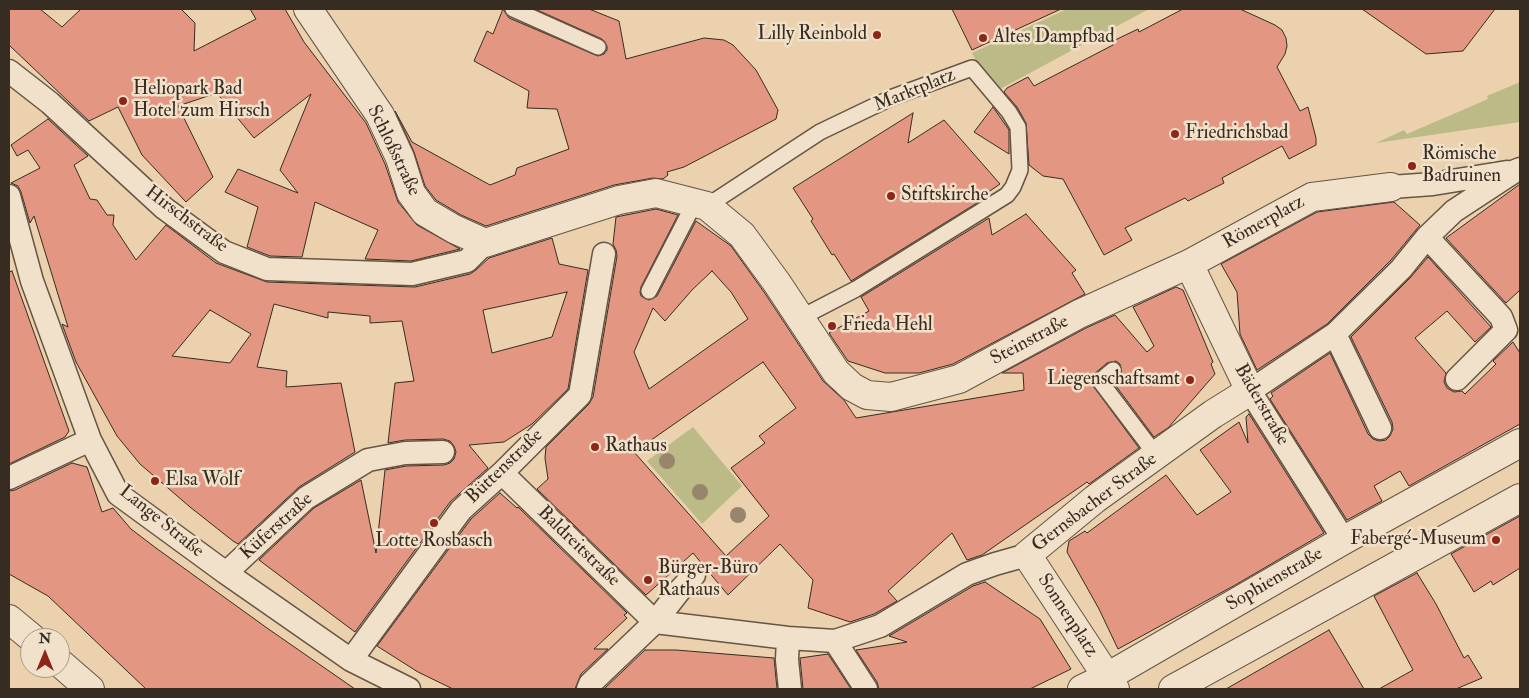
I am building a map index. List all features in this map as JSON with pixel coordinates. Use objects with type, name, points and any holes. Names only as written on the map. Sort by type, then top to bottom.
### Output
[{"type":"street","name":"Schloßstraße","points":[[308,9],[380,115],[400,158],[411,193],[425,212],[478,240]]},
{"type":"street","name":"Hirschstraße","points":[[9,71],[50,103],[164,208],[224,252],[267,269],[412,274],[467,261],[478,240]]},
{"type":"street","name":"Römerplatz","points":[[1189,264],[1312,197],[1391,187],[1433,184],[1518,170]]},
{"type":"street","name":"Gernsbacher Straße","points":[[655,622],[788,638],[835,641],[880,626],[967,574],[1027,555],[1095,499],[1213,414],[1335,334],[1401,269],[1427,237],[1454,211],[1518,170]]},
{"type":"street","points":[[1433,184],[1454,211]]},
{"type":"street","points":[[478,240],[619,200],[656,194],[701,204],[742,234],[800,318]]},
{"type":"street","name":"Lange Straße","points":[[10,202],[32,281],[90,440],[118,494],[226,573],[351,660],[409,689]]},
{"type":"street","points":[[1427,237],[1501,317],[1506,330],[1458,379]]},
{"type":"street","name":"Büttenstraße","points":[[351,660],[461,510],[502,473],[580,395],[604,254]]},
{"type":"street","name":"Bäderstraße","points":[[1189,264],[1250,391],[1344,540]]},
{"type":"street","name":"Steinstraße","points":[[800,318],[836,372],[852,388],[867,395],[891,397],[959,379],[1079,314],[1189,264]]},
{"type":"street","points":[[1335,334],[1380,428]]},
{"type":"street","points":[[9,478],[90,440]]},
{"type":"street","name":"Sophienstraße","points":[[1082,689],[1111,683],[1344,540],[1520,443]]},
{"type":"street","name":"Küferstraße","points":[[226,573],[306,498],[368,460],[405,453],[443,452]]},
{"type":"street","name":"Baldreitstraße","points":[[502,473],[655,622]]},
{"type":"street","points":[[1173,689],[1520,498]]},
{"type":"street","name":"Sonnenplatz","points":[[1027,555],[1111,683]]},
{"type":"street","points":[[588,689],[590,684],[655,622],[680,590],[694,576]]},
{"type":"street","points":[[9,619],[20,628]]},
{"type":"street","points":[[788,638],[787,660],[790,689]]},
{"type":"street","points":[[835,641],[866,689]]},
{"type":"street","points":[[70,672],[90,689]]},
{"type":"lane","points":[[513,9],[598,47]]},
{"type":"lane","name":"Marktplatz","points":[[701,204],[820,132],[893,97],[972,68],[1009,112],[1018,127],[1020,170],[1013,187],[1007,195],[856,289],[800,318]]},
{"type":"lane","points":[[649,291],[701,204]]},
{"type":"lane","points":[[1113,370],[1100,381],[1156,455]]},
{"type":"shaded area","points":[[1067,9],[1149,9],[1000,89],[979,66],[972,53]]},
{"type":"shaded area","points":[[1520,82],[1520,122],[1376,143],[1404,130],[1407,134],[1488,99],[1487,96]]},
{"type":"shaded area","points":[[693,427],[742,486],[702,524],[647,461]]},
{"type":"building","points":[[9,9],[40,9],[62,27],[81,9],[181,9],[195,23],[194,51],[256,19],[250,9],[285,9],[304,42],[366,123],[385,164],[398,202],[417,225],[460,249],[411,261],[365,259],[378,230],[315,202],[302,257],[270,256],[247,247],[258,207],[225,192],[238,169],[298,193],[280,170],[311,94],[254,138],[217,93],[178,106],[213,177],[186,202],[142,155],[118,107],[89,121],[9,45]]},
{"type":"building","points":[[503,9],[509,18],[598,56],[604,54],[607,50],[607,46],[602,39],[535,9],[589,9],[619,21],[626,59],[704,38],[724,40],[733,45],[756,70],[778,110],[776,119],[684,167],[667,172],[668,175],[663,179],[653,178],[614,185],[486,226],[461,215],[436,200],[425,186],[414,152],[395,111],[412,142],[490,185],[515,175],[517,168],[569,149],[557,109],[527,108],[529,91],[474,61],[487,31],[493,34]]},
{"type":"building","name":"Altes Dampfbad","points":[[952,9],[1061,9],[972,50]]},
{"type":"building","name":"Friedrichsbad","points":[[1183,9],[1240,9],[1282,30],[1287,46],[1285,54],[1277,67],[1300,111],[1308,107],[1316,145],[1289,159],[1282,146],[1222,178],[1224,183],[1188,201],[1185,198],[1125,228],[1132,240],[1104,255],[1063,179],[1043,176],[1029,165],[1026,123],[1017,107],[1004,92],[1007,88],[1028,77],[1034,86],[1113,45],[1111,42],[1138,29],[1139,32]]},
{"type":"building","points":[[1362,9],[1495,9],[1463,51],[1426,54]]},
{"type":"building","points":[[993,107],[1009,130],[1009,154],[974,132]]},
{"type":"building","name":"Stiftskirche","points":[[913,113],[908,143],[944,120],[1000,184],[984,195],[985,198],[851,281],[834,254],[832,255],[811,221],[813,219],[793,188]]},
{"type":"building","points":[[48,119],[88,156],[74,165],[90,199],[97,200],[107,215],[114,215],[113,225],[136,260],[166,225],[216,263],[267,282],[415,287],[470,274],[489,258],[552,238],[559,264],[588,270],[568,389],[532,424],[504,442],[469,445],[488,468],[450,502],[355,632],[259,560],[314,508],[361,480],[376,553],[385,470],[406,466],[444,465],[454,459],[456,452],[454,446],[450,441],[443,439],[405,440],[388,443],[395,383],[414,381],[402,321],[370,323],[370,316],[328,312],[328,318],[274,304],[257,367],[287,371],[286,387],[341,383],[355,452],[299,487],[238,544],[190,507],[140,464],[117,436],[76,362],[62,324],[68,327],[34,216],[30,223],[21,192],[18,186],[11,183],[40,168],[28,150],[17,156],[11,145]],"holes":[[[567,292],[552,337],[492,353],[483,310]],[[210,310],[251,334],[230,363],[172,356]]]},
{"type":"building","points":[[1520,184],[1520,290],[1506,303],[1446,238]]},
{"type":"building","points":[[1394,202],[1420,225],[1391,260],[1327,324],[1257,370],[1240,334],[1237,292],[1221,264],[1317,212]]},
{"type":"building","points":[[656,209],[678,215],[641,287],[641,296],[649,300],[657,296],[696,221],[731,246],[823,381],[844,400],[856,418],[1024,390],[1023,373],[1002,373],[1086,328],[1115,315],[1147,352],[1154,346],[1133,307],[1176,287],[1183,290],[1213,362],[1211,364],[1215,374],[1168,428],[1154,437],[1113,382],[1122,374],[1120,364],[1116,361],[1107,363],[1094,374],[1091,383],[1139,448],[1089,484],[1087,482],[982,555],[967,560],[952,533],[888,591],[897,601],[874,614],[850,622],[808,608],[813,580],[780,544],[728,595],[693,553],[646,595],[537,489],[548,479],[545,458],[546,447],[589,404],[593,397],[617,256],[613,244],[616,217]],"holes":[[[712,271],[731,292],[748,319],[649,389],[634,352],[653,308],[665,321],[692,290]],[[763,362],[796,408],[759,436],[765,443],[731,468],[769,516],[726,556],[634,452]]]},
{"type":"building","points":[[1026,214],[1076,270],[1072,273],[1085,294],[953,364],[919,373],[885,373],[848,361],[829,333],[869,311],[861,297],[989,218],[992,235]]},
{"type":"building","points":[[1428,257],[1491,327],[1475,342],[1447,311],[1415,338],[1446,373],[1444,382],[1447,388],[1454,392],[1462,391],[1465,394],[1496,364],[1493,361],[1513,342],[1520,353],[1520,424],[1409,486],[1400,471],[1374,486],[1382,501],[1347,520],[1270,399],[1273,396],[1271,393],[1330,353],[1368,434],[1373,439],[1379,441],[1386,440],[1393,429],[1392,422],[1351,337],[1410,278]]},
{"type":"building","points":[[12,271],[69,431],[65,437],[9,464],[9,272]]},
{"type":"building","points":[[1249,414],[1324,533],[1237,584],[1118,649],[1099,609],[1067,552],[1069,541],[1085,531],[1087,533],[1166,475],[1197,515],[1231,492],[1200,450],[1239,422],[1248,443],[1246,417]]},
{"type":"building","points":[[72,463],[87,467],[102,512],[113,508],[131,529],[156,548],[355,689],[146,689],[48,596],[9,574],[9,491],[15,490]]},
{"type":"building","points":[[500,493],[518,507],[627,613],[624,615],[627,618],[594,649],[608,649],[581,674],[575,689],[453,689],[418,672],[377,646],[471,519]]},
{"type":"building","name":"Fabergé-Museum","points":[[1520,516],[1520,568],[1493,585],[1491,581],[1474,592],[1451,554]]},
{"type":"building","points":[[1417,573],[1436,604],[1464,658],[1468,655],[1482,678],[1456,689],[1379,689],[1413,670],[1374,596]]},
{"type":"building","points":[[985,582],[1040,619],[1071,669],[1030,689],[879,689],[877,682],[856,650],[907,642],[889,636],[973,586]]},
{"type":"building","points":[[1329,630],[1364,689],[1226,689],[1315,638]]},
{"type":"building","points":[[645,650],[676,650],[774,658],[777,689],[604,689]]},
{"type":"building","points":[[828,654],[851,689],[803,689],[800,658]]},
{"type":"place","name":"Lilly Reinbold","points":[[877,35]]},
{"type":"place","name":"Altes Dampfbad","points":[[983,38]]},
{"type":"place","name":"Heliopark Bad Hotel zum Hirsch","points":[[123,101]]},
{"type":"place","name":"Friedrichsbad","points":[[1175,134]]},
{"type":"place","name":"Römische Badruinen","points":[[1412,166]]},
{"type":"place","name":"Stiftskirche","points":[[891,196]]},
{"type":"place","name":"Frieda Hehl","points":[[832,326]]},
{"type":"place","name":"Liegenschaftsamt","points":[[1190,380]]},
{"type":"place","name":"Rathaus","points":[[595,447]]},
{"type":"place","name":"Elsa Wolf","points":[[155,481]]},
{"type":"place","name":"Lotte Rosbasch","points":[[434,523]]},
{"type":"place","name":"Fabergé-Museum","points":[[1496,540]]},
{"type":"place","name":"Bürger-Büro Rathaus","points":[[648,580]]}]
